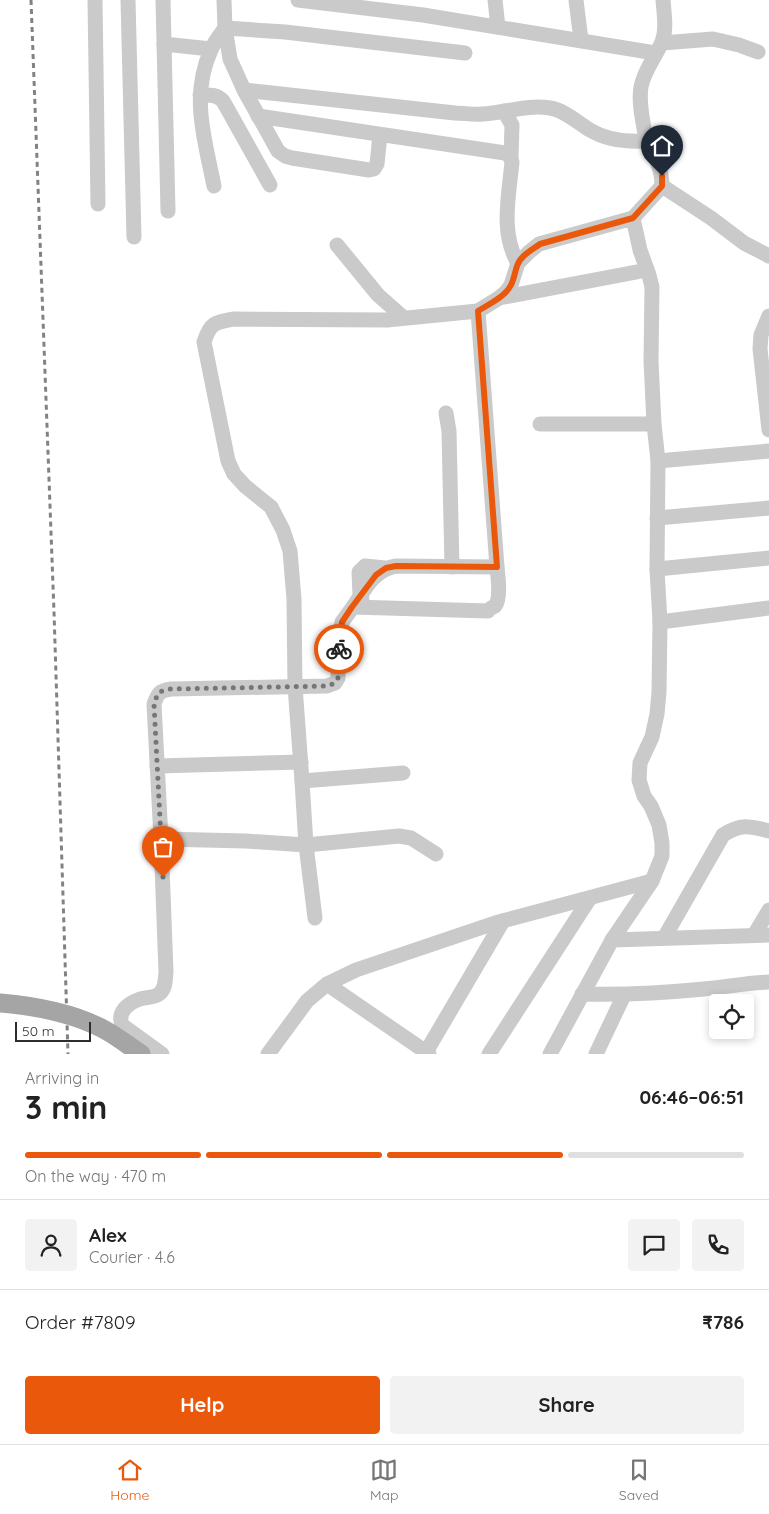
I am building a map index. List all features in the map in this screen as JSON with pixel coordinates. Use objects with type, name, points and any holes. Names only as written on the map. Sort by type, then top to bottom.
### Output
[{"type":"main road","points":[[0,1004],[28,1006],[76,1018],[106,1030],[141,1054]]},
{"type":"street","points":[[95,0],[98,204]]},
{"type":"street","points":[[128,0],[134,237]]},
{"type":"street","points":[[163,0],[168,211]]},
{"type":"street","points":[[224,0],[225,28],[230,59],[244,90],[278,151],[292,158],[369,170],[374,169],[377,164],[380,135]]},
{"type":"street","points":[[298,0],[422,7],[498,27],[581,40],[658,48],[713,39],[758,52]]},
{"type":"street","points":[[494,0],[498,27]]},
{"type":"street","points":[[576,0],[581,40]]},
{"type":"street","points":[[314,918],[306,845],[295,686],[294,599],[290,551],[283,530],[271,508],[234,474],[228,461],[204,342],[208,330],[218,321],[234,318],[387,320],[478,311],[499,298],[511,285],[518,263],[540,244],[633,218],[662,186],[660,165],[646,141],[640,99],[644,75],[664,34],[665,22],[662,0]]},
{"type":"street","points":[[214,186],[200,118],[200,95],[201,82],[211,49],[225,28]]},
{"type":"street","points":[[225,28],[285,32],[466,52]]},
{"type":"street","points":[[164,44],[211,49]]},
{"type":"street","points":[[244,90],[455,113],[480,114],[534,107],[552,108],[572,117],[592,132],[632,142],[646,141]]},
{"type":"street","points":[[200,95],[214,95],[223,101],[270,185]]},
{"type":"street","points":[[504,111],[512,125],[512,162],[507,218],[508,239],[512,254],[518,263]]},
{"type":"street","points":[[258,116],[505,153],[511,157]]},
{"type":"street","points":[[662,186],[711,218],[744,243],[769,256]]},
{"type":"street","points":[[550,1054],[612,940],[652,881],[662,856],[659,825],[651,806],[644,796],[639,780],[640,763],[652,737],[657,714],[660,622],[657,569],[658,461],[651,361],[653,299],[652,287],[640,250],[633,218]]},
{"type":"street","points":[[337,245],[378,295],[404,318]]},
{"type":"street","points":[[499,298],[647,270]]},
{"type":"street","points":[[361,604],[488,611],[498,601],[478,311]]},
{"type":"street","points":[[769,316],[761,335],[760,349],[767,393],[769,430]]},
{"type":"street","points":[[446,413],[449,431],[452,567]]},
{"type":"street","points":[[540,424],[654,424]]},
{"type":"street","points":[[658,461],[769,451]]},
{"type":"street","points":[[657,518],[769,508]]},
{"type":"street","points":[[657,569],[769,558]]},
{"type":"street","points":[[162,1054],[122,1025],[120,1019],[127,1006],[139,999],[159,994],[164,988],[166,972],[154,704],[158,693],[171,689],[327,686],[335,683],[338,678],[339,639],[342,622],[361,604],[376,575],[386,568],[396,566],[497,567]]},
{"type":"street","points":[[660,622],[769,608]]},
{"type":"street","points":[[157,766],[301,762]]},
{"type":"street","points":[[302,781],[403,773]]},
{"type":"street","points":[[664,938],[723,835],[740,826],[769,831]]},
{"type":"street","points":[[161,839],[246,841],[306,845],[399,836],[411,838],[436,854]]},
{"type":"street","points":[[268,1054],[307,1001],[327,984],[356,970],[503,922],[652,881]]},
{"type":"street","points":[[490,1054],[590,898]]},
{"type":"street","points":[[612,940],[762,935],[769,910]]},
{"type":"street","points":[[327,984],[428,1053],[503,922]]},
{"type":"street","points":[[582,994],[624,995],[769,982]]},
{"type":"street","points":[[596,1054],[624,995]]},
{"type":"railway","points":[[31,0],[54,612],[68,1054]]},
{"type":"way so far","points":[[163,877],[154,704],[158,693],[171,689],[327,686],[335,683],[338,678],[339,649]]},
{"type":"route","points":[[339,649],[342,622],[376,575],[386,568],[396,566],[497,567],[478,311],[506,292],[511,285],[518,263],[529,252],[540,244],[633,218],[662,186],[662,176]]}]
